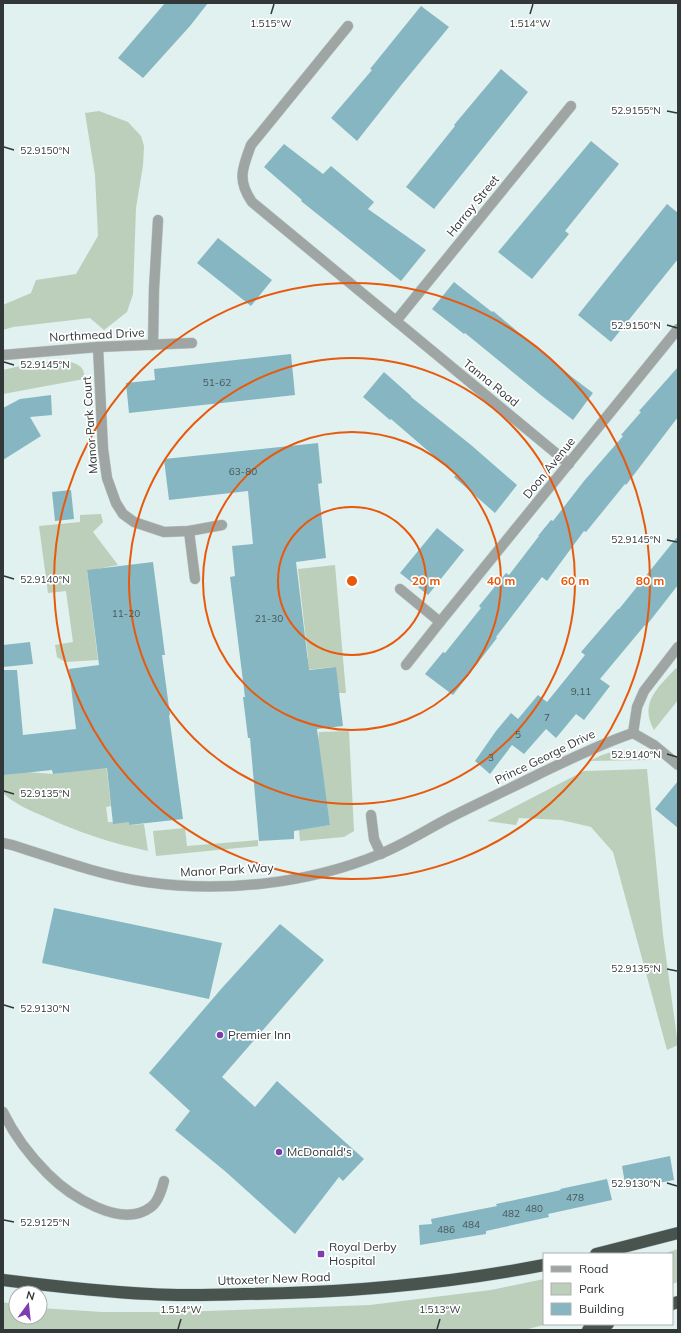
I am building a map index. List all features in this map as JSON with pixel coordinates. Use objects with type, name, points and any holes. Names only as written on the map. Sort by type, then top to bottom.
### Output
[{"type":"highway","points":[[600,1253],[678,1233]]},
{"type":"highway","name":"Uttoxeter New Road","points":[[3,1280],[75,1289],[151,1294],[283,1294],[410,1285],[467,1278],[543,1264]]},
{"type":"highway","points":[[588,1330],[605,1325]]},
{"type":"street","name":"Tanna Road","points":[[348,26],[252,145],[244,163],[242,182],[245,192],[252,202],[569,464]]},
{"type":"street","name":"Harray Street","points":[[396,322],[571,106]]},
{"type":"street","points":[[153,345],[154,289],[158,220]]},
{"type":"street","name":"Doon Avenue","points":[[406,665],[678,329]]},
{"type":"street","name":"Northmead Drive","points":[[3,355],[98,347],[192,343]]},
{"type":"street","name":"Manor Park Court","points":[[98,347],[103,449],[107,478],[116,503],[124,514],[134,522],[164,532],[189,531],[222,525]]},
{"type":"street","points":[[189,531],[195,579]]},
{"type":"street","points":[[400,589],[440,622]]},
{"type":"street","points":[[678,647],[644,691],[637,708],[633,733],[654,745],[678,765]]},
{"type":"street","name":"Prince George Drive","points":[[381,854],[555,766],[609,741],[633,733]]},
{"type":"street","points":[[371,815],[374,838],[381,854]]},
{"type":"street","name":"Manor Park Way","points":[[3,843],[80,867],[145,882],[175,886],[227,886],[270,883],[343,868],[381,854]]},
{"type":"street","points":[[3,1112],[14,1133],[34,1159],[48,1174],[76,1196],[108,1211],[126,1215],[145,1211],[155,1203],[164,1180]]},
{"type":"green space","points":[[99,111],[128,122],[141,136],[144,146],[143,165],[136,208],[133,294],[127,312],[104,330],[90,318],[13,327],[3,330],[3,305],[31,293],[36,280],[76,274],[98,236],[95,175],[85,113]]},
{"type":"green space","points":[[63,361],[75,363],[81,367],[84,374],[84,379],[3,394],[3,370],[33,363]]},
{"type":"green space","points":[[101,514],[103,522],[93,532],[118,565],[87,571],[98,660],[65,662],[57,657],[55,645],[73,642],[66,591],[48,593],[39,526],[80,522],[80,515]]},
{"type":"green space","points":[[335,565],[346,693],[339,693],[335,667],[295,671],[308,658],[298,569]]},
{"type":"green space","points":[[676,668],[678,670],[678,700],[654,730],[650,720],[650,703],[657,689]]},
{"type":"green space","points":[[349,731],[354,831],[344,837],[300,841],[299,830],[330,825],[318,741],[319,732]]},
{"type":"green space","points":[[618,750],[636,753],[647,760],[589,761],[602,755]]},
{"type":"green space","points":[[105,755],[111,806],[106,807],[108,822],[129,822],[129,825],[144,824],[148,851],[107,841],[81,832],[22,806],[3,793],[3,765],[4,775],[27,772],[53,774],[77,771]]},
{"type":"green space","points":[[647,769],[663,935],[678,1045],[667,1050],[613,852],[591,827],[561,820],[519,818],[516,825],[487,821],[584,771]]},
{"type":"green space","points":[[185,828],[187,846],[258,840],[258,846],[156,856],[153,831]]},
{"type":"green space","points":[[678,1249],[678,1282],[673,1284],[673,1253],[666,1253]]},
{"type":"green space","points":[[543,1279],[544,1325],[524,1330],[3,1330],[3,1302],[8,1303],[8,1325],[48,1325],[48,1309],[102,1312],[179,1312],[370,1305],[491,1290]]},
{"type":"building","points":[[165,3],[208,3],[190,26],[143,78],[118,58]]},
{"type":"building","points":[[421,6],[449,27],[357,141],[331,118],[372,70],[370,69]]},
{"type":"building","points":[[501,69],[528,92],[434,209],[406,187],[455,126],[454,125]]},
{"type":"building","points":[[591,141],[619,164],[565,231],[569,234],[532,279],[498,252]]},
{"type":"building","points":[[284,144],[323,174],[331,166],[374,202],[368,209],[426,250],[401,281],[301,201],[302,200],[264,167]]},
{"type":"building","points":[[667,204],[678,213],[678,259],[611,342],[578,315]]},
{"type":"building","points":[[218,238],[272,280],[251,306],[197,263]]},
{"type":"building","points":[[454,282],[492,312],[493,311],[593,393],[573,420],[465,333],[464,334],[432,309]]},
{"type":"building","points":[[291,354],[295,395],[129,413],[126,383],[155,380],[154,369]]},
{"type":"building","points":[[678,367],[678,417],[626,485],[625,484],[586,532],[584,531],[547,581],[542,577],[453,695],[425,674],[443,652],[445,653],[481,608],[479,606],[506,573],[509,575],[551,520],[553,521],[584,481],[623,436],[621,435],[641,412],[639,411]]},
{"type":"building","points":[[384,372],[411,397],[471,445],[517,485],[495,513],[454,477],[456,475],[363,397]]},
{"type":"building","points":[[51,395],[52,415],[30,417],[41,436],[3,460],[3,408],[20,399]]},
{"type":"building","points":[[318,443],[322,483],[318,484],[326,558],[296,562],[309,670],[336,667],[343,726],[317,729],[330,825],[294,831],[294,839],[259,841],[250,738],[248,738],[243,697],[245,697],[230,577],[235,576],[232,546],[253,544],[248,491],[169,500],[164,459]]},
{"type":"building","points":[[71,490],[74,519],[55,521],[52,492]]},
{"type":"building","points":[[437,528],[464,550],[428,595],[400,573]]},
{"type":"building","points":[[678,536],[678,585],[646,626],[645,625],[600,679],[610,686],[584,720],[576,714],[556,738],[546,729],[524,754],[512,745],[490,774],[475,761],[496,731],[511,713],[518,719],[538,695],[547,702],[585,655],[581,652],[619,609]]},
{"type":"building","points":[[153,562],[165,655],[162,655],[169,715],[183,819],[129,825],[129,822],[113,824],[107,768],[53,774],[52,770],[4,775],[3,670],[17,670],[23,735],[76,729],[69,669],[99,665],[87,570]]},
{"type":"building","points":[[30,642],[33,664],[3,667],[3,645]]},
{"type":"building","points":[[678,781],[678,828],[655,809]]},
{"type":"building","points":[[54,908],[222,943],[209,999],[42,963]]},
{"type":"building","points":[[280,924],[324,960],[222,1077],[255,1107],[277,1081],[364,1159],[343,1181],[339,1177],[295,1234],[226,1172],[175,1130],[190,1111],[149,1073],[222,988]]},
{"type":"building","points":[[670,1156],[674,1180],[626,1189],[622,1166]]},
{"type":"building","points":[[607,1179],[612,1200],[548,1214],[549,1217],[486,1231],[486,1234],[420,1245],[419,1225],[432,1224],[431,1219],[497,1206],[496,1204]]},
{"type":"place","name":"Premier Inn","points":[[220,1035]]},
{"type":"place","name":"McDonald's","points":[[279,1152]]},
{"type":"place","name":"Royal Derby Hospital","points":[[321,1254]]}]
